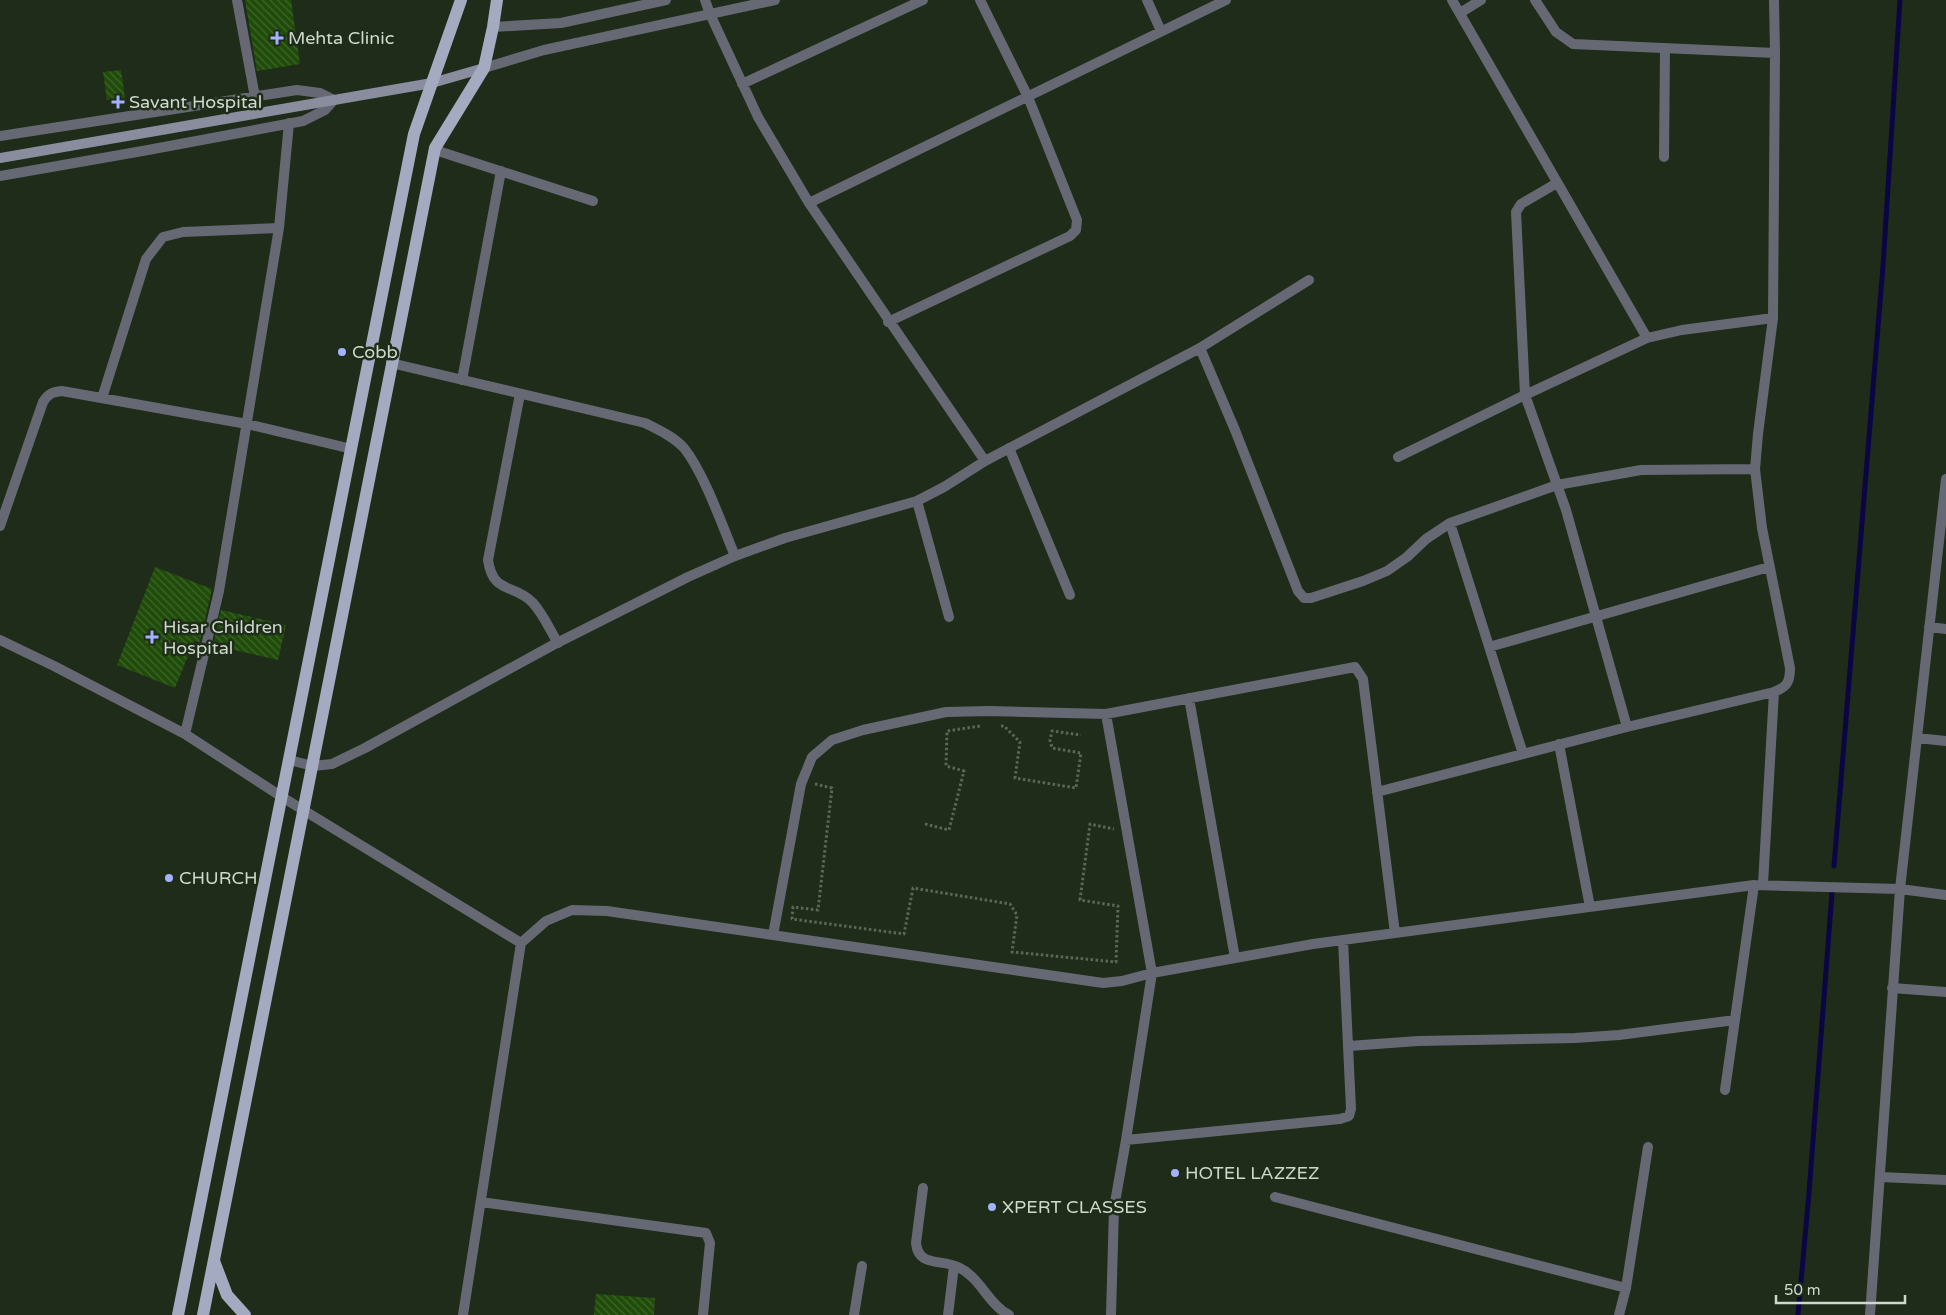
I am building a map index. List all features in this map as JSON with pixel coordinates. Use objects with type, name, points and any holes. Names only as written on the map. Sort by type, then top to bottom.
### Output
[{"type":"main road","points":[[178,1315],[414,134],[461,0]]},
{"type":"main road","points":[[203,1315],[434,150],[484,68],[494,27],[497,0]]},
{"type":"main road","points":[[0,158],[432,83],[484,68]]},
{"type":"main road","points":[[214,1261],[227,1295],[245,1315]]},
{"type":"street","points":[[237,0],[254,97]]},
{"type":"street","points":[[494,27],[561,23],[666,0]]},
{"type":"street","points":[[705,0],[758,116],[809,203],[888,322],[985,461]]},
{"type":"street","points":[[484,68],[544,50],[774,0]]},
{"type":"street","points":[[742,84],[923,0]]},
{"type":"street","points":[[888,322],[1070,236],[1076,230],[1077,220],[1028,97],[980,0]]},
{"type":"street","points":[[1147,0],[1161,31]]},
{"type":"street","points":[[809,203],[1226,0]]},
{"type":"street","points":[[1452,0],[1647,338]]},
{"type":"street","points":[[1460,13],[1481,0]]},
{"type":"street","points":[[1535,0],[1556,32],[1573,44],[1775,54]]},
{"type":"street","points":[[1377,792],[1627,727],[1774,692],[1783,689],[1789,682],[1790,668],[1762,528],[1755,469],[1773,318],[1774,0]]},
{"type":"street","points":[[1664,49],[1664,157]]},
{"type":"street","points":[[0,136],[296,90],[309,90],[334,100],[325,110],[316,115],[289,123],[0,176]]},
{"type":"street","points":[[185,734],[219,591],[248,424],[279,228],[289,123]]},
{"type":"street","points":[[434,150],[594,201]]},
{"type":"street","points":[[462,380],[501,172]]},
{"type":"street","points":[[1558,183],[1521,204],[1516,212],[1525,395],[1557,485],[1627,727]]},
{"type":"street","points":[[102,398],[146,259],[163,238],[183,232],[279,228]]},
{"type":"street","points":[[289,760],[313,766],[332,764],[558,643],[688,577],[736,556],[794,536],[877,514],[917,501],[1009,448],[1200,348],[1309,280]]},
{"type":"street","points":[[1398,457],[1647,338],[1682,330],[1773,318]]},
{"type":"street","points":[[1200,348],[1300,595],[1304,598],[1311,598],[1387,571],[1407,557],[1433,533],[1450,523],[1557,485],[1642,470],[1755,469]]},
{"type":"street","points":[[391,363],[645,423],[665,433],[683,448],[700,475],[736,556]]},
{"type":"street","points":[[0,526],[43,402],[53,392],[62,391],[248,424],[352,449]]},
{"type":"street","points":[[520,394],[488,560],[490,572],[496,582],[532,602],[558,643]]},
{"type":"street","points":[[1009,448],[1070,595]]},
{"type":"street","points":[[1870,1315],[1900,889],[1946,479]]},
{"type":"street","points":[[917,501],[949,617]]},
{"type":"street","points":[[1450,523],[1523,754]]},
{"type":"street","points":[[1489,647],[1769,566]]},
{"type":"street","points":[[1929,627],[1946,628]]},
{"type":"street","points":[[0,640],[185,734],[282,797],[521,943]]},
{"type":"street","points":[[773,935],[801,784],[812,757],[832,740],[863,730],[946,712],[989,711],[1106,714],[1355,667],[1363,679],[1395,933]]},
{"type":"street","points":[[1725,1090],[1758,884],[1774,692]]},
{"type":"street","points":[[1189,698],[1235,958]]},
{"type":"street","points":[[1106,714],[1152,973],[1114,1208],[1111,1315]]},
{"type":"street","points":[[1917,738],[1946,741]]},
{"type":"street","points":[[1560,744],[1590,907]]},
{"type":"street","points":[[463,1315],[521,943],[546,922],[572,910],[607,911],[1094,982],[1122,981],[1152,973],[1343,940],[1758,884],[1900,889],[1946,895]]},
{"type":"street","points":[[1126,1140],[1345,1118],[1348,1116],[1351,1109],[1343,940]]},
{"type":"street","points":[[1892,988],[1946,992]]},
{"type":"street","points":[[1349,1046],[1418,1041],[1575,1038],[1618,1035],[1735,1020]]},
{"type":"street","points":[[1619,1315],[1626,1288],[1648,1148]]},
{"type":"street","points":[[1881,1177],[1946,1180]]},
{"type":"street","points":[[923,1188],[916,1243],[920,1256],[927,1260],[959,1268],[975,1280],[991,1300],[1009,1315]]},
{"type":"street","points":[[1275,1197],[1626,1288]]},
{"type":"street","points":[[481,1202],[706,1233],[710,1243],[703,1315]]},
{"type":"street","points":[[854,1315],[862,1266]]},
{"type":"street","points":[[948,1315],[954,1266]]},
{"type":"path","points":[[925,824],[950,830],[964,771],[946,766],[947,731],[986,725]]},
{"type":"path","points":[[995,726],[1004,726],[1020,742],[1015,778],[1076,788],[1081,753],[1052,748],[1050,740],[1052,731],[1081,735]]},
{"type":"path","points":[[812,783],[832,788],[818,910],[793,907],[792,919],[904,934],[913,888],[1010,904],[1017,915],[1012,952],[1116,962],[1118,906],[1080,900],[1090,824],[1126,832]]},
{"type":"building","points":[[245,0],[291,0],[300,64],[257,71]]},
{"type":"building","points":[[121,70],[125,98],[107,100],[103,72]]},
{"type":"building","points":[[155,567],[212,589],[200,642],[194,641],[175,688],[117,665]]},
{"type":"building","points":[[221,610],[286,625],[278,660],[213,645]]},
{"type":"building","points":[[596,1294],[655,1298],[654,1315],[594,1315]]},
{"type":"waterway","points":[[1834,866],[1883,266],[1900,0]]},
{"type":"waterway","points":[[1798,1315],[1832,893]]},
{"type":"place","name":"Mehta Clinic","points":[[277,38]]},
{"type":"place","name":"Savant Hospital","points":[[118,102]]},
{"type":"place","name":"Cobb","points":[[342,352]]},
{"type":"place","name":"Hisar Children Hospital","points":[[152,637]]},
{"type":"place","name":"CHURCH","points":[[169,878]]},
{"type":"place","name":"HOTEL LAZZEZ","points":[[1175,1173]]},
{"type":"place","name":"XPERT CLASSES","points":[[992,1207]]}]
